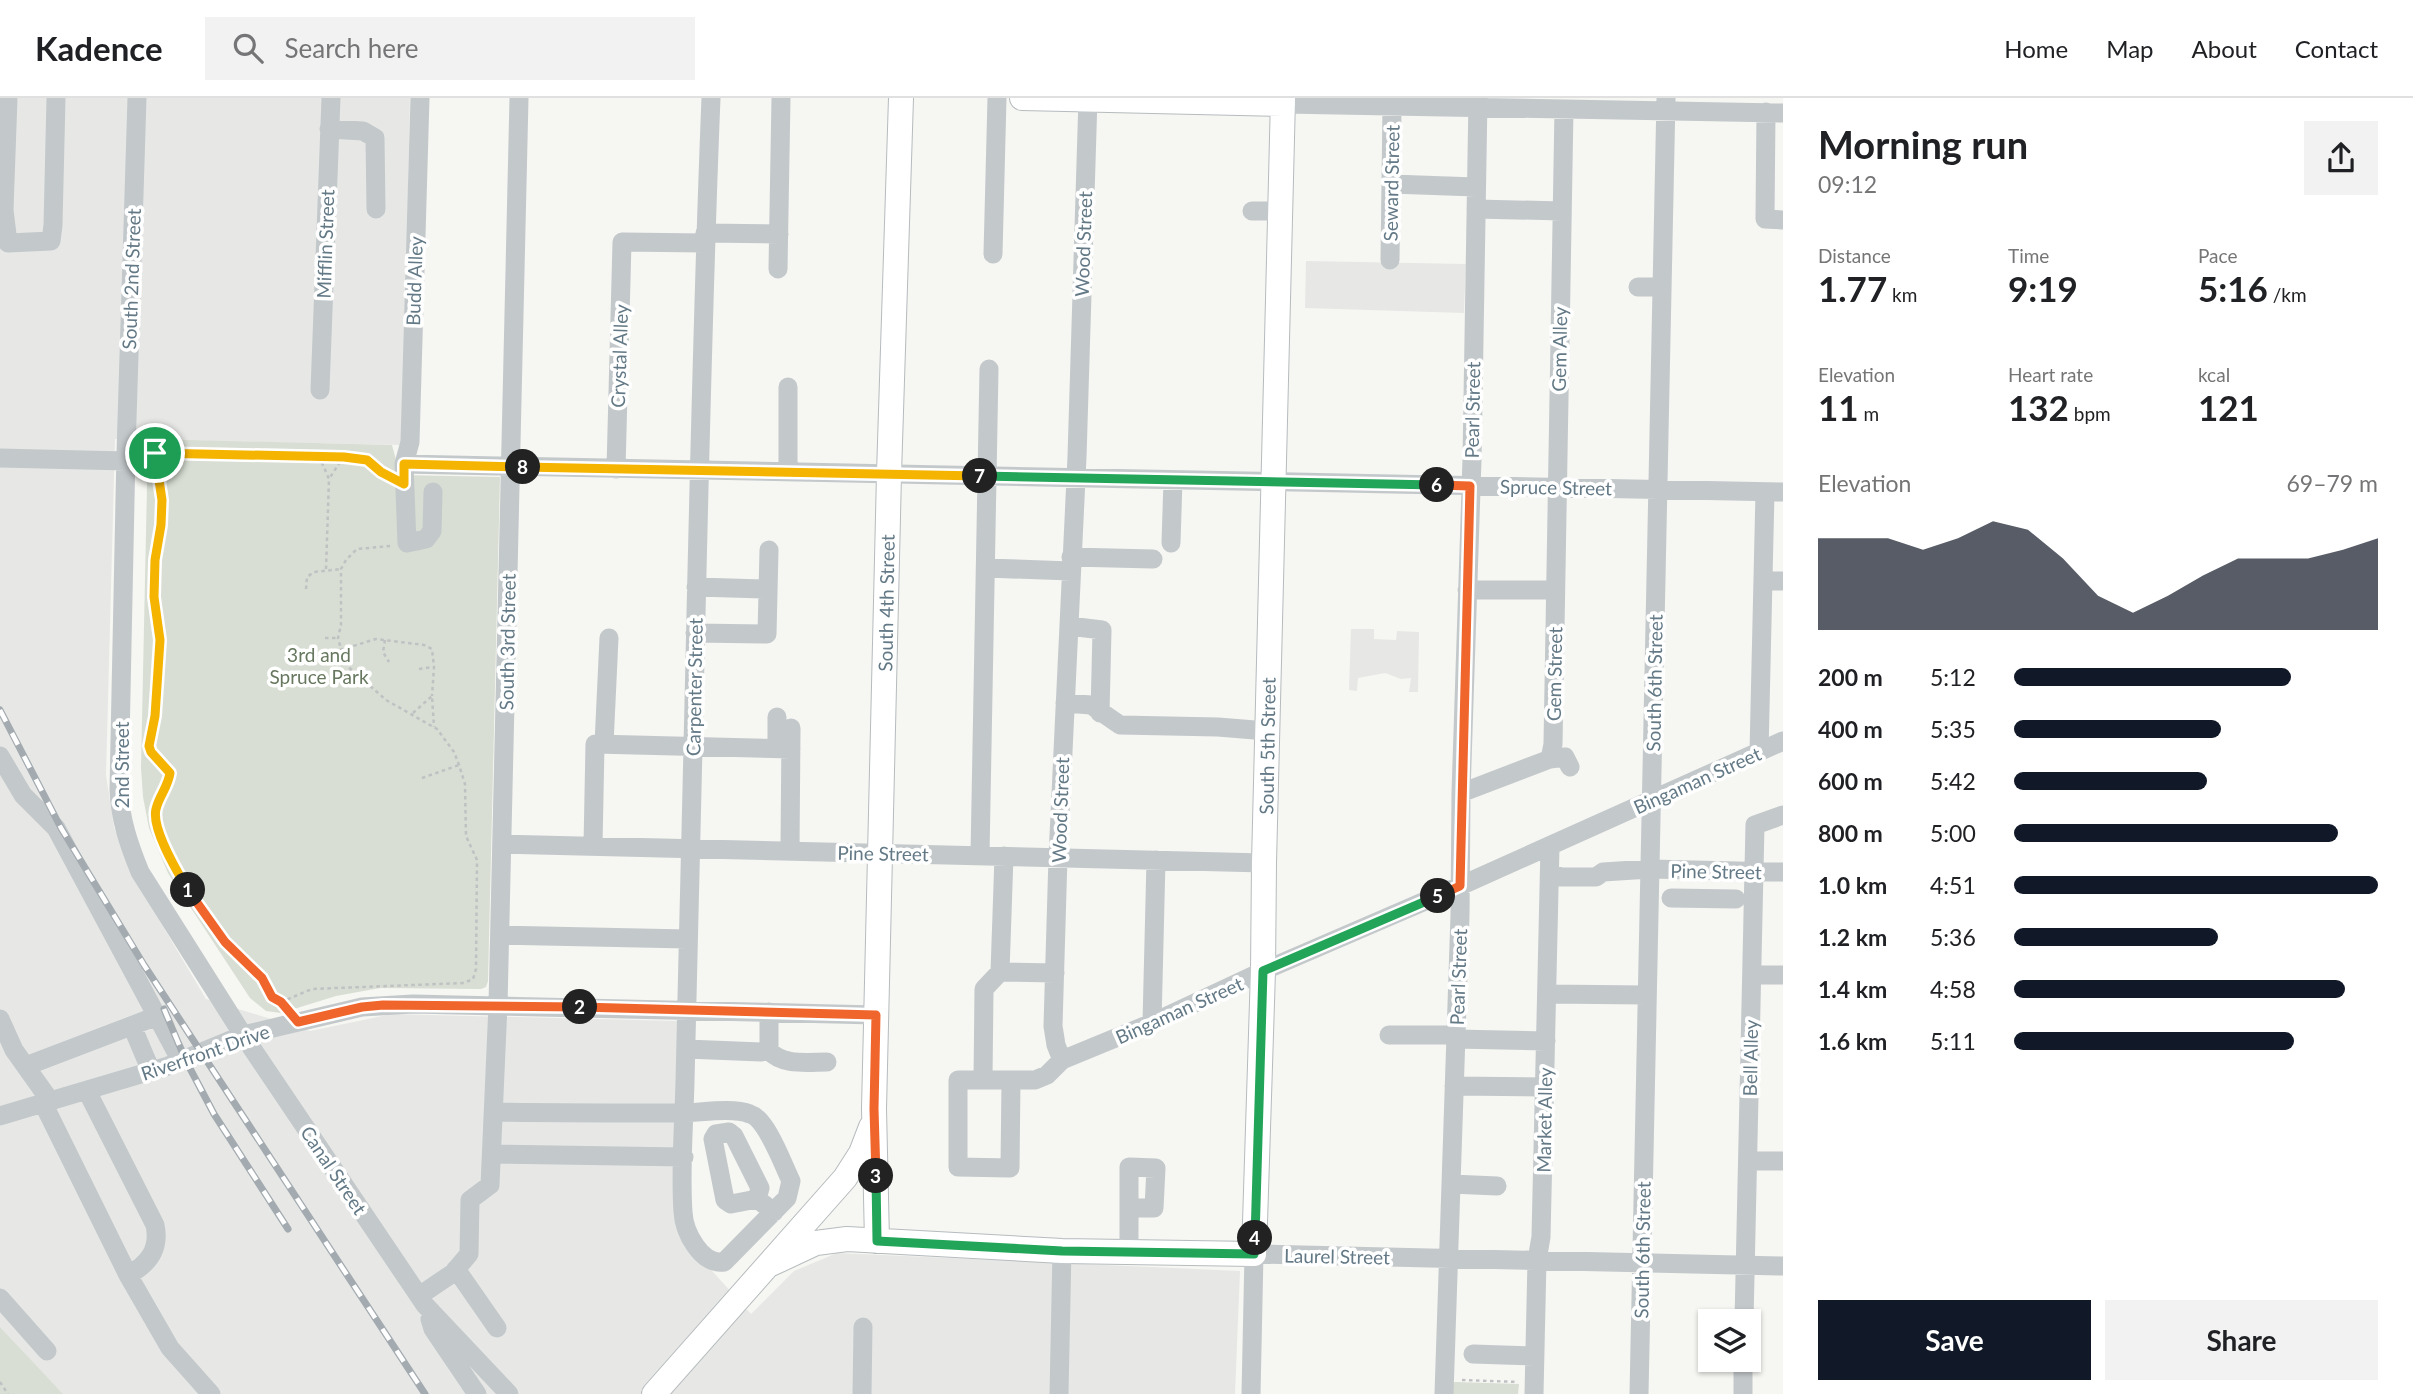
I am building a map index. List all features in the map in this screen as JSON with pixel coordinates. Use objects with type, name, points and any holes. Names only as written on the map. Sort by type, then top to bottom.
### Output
[{"type":"main road","name":"South 4th Street","points":[[877,1241],[874,1109],[901,98]]},
{"type":"main road","points":[[1022,98],[1283,101]]},
{"type":"main road","name":"South 5th Street","points":[[1254,1254],[1283,101]]},
{"type":"main road","name":"South 4th Street","points":[[767,1268],[853,1168],[868,1138],[874,1109]]},
{"type":"main road","name":"Laurel Street","points":[[767,1268],[816,1243],[847,1239],[1062,1251],[1254,1254]]},
{"type":"main road","points":[[654,1394],[767,1268]]},
{"type":"street","points":[[8,98],[4,210],[8,243],[51,241],[54,225],[56,98]]},
{"type":"street","name":"South 2nd Street","points":[[126,456],[137,98]]},
{"type":"street","name":"Mifflin Street","points":[[320,390],[331,98]]},
{"type":"street","name":"Budd Alley","points":[[407,543],[404,464],[410,442],[420,98]]},
{"type":"street","name":"South 3rd Street","points":[[456,1269],[469,1254],[470,1200],[490,1185],[492,1153],[500,935],[520,98]]},
{"type":"street","name":"Carpenter Street","points":[[711,98],[698,470],[682,1214],[687,1233],[706,1258],[716,1263],[730,1258],[774,1212]]},
{"type":"street","points":[[778,269],[781,98]]},
{"type":"street","points":[[993,254],[997,98]]},
{"type":"street","name":"Wood Street","points":[[1062,1060],[1053,1026],[1076,478],[1088,99]]},
{"type":"street","points":[[1283,101],[1392,106],[1478,103],[1666,104],[1775,113],[1765,219],[1783,220]]},
{"type":"street","name":"Pearl Street","points":[[1444,1387],[1460,886],[1478,103]]},
{"type":"street","name":"South 6th Street","points":[[1639,1394],[1666,104]]},
{"type":"street","name":"Gem Alley","points":[[1555,590],[1562,211],[1569,105]]},
{"type":"street","name":"Seward Street","points":[[1390,260],[1392,106]]},
{"type":"street","points":[[330,129],[363,131],[374,138],[376,209]]},
{"type":"street","points":[[1391,184],[1476,187]]},
{"type":"street","points":[[1476,209],[1562,211]]},
{"type":"street","points":[[1252,211],[1280,211]]},
{"type":"street","points":[[705,238],[779,234]]},
{"type":"street","name":"Crystal Alley","points":[[616,469],[622,242],[705,238]]},
{"type":"street","points":[[1639,287],[1662,287]]},
{"type":"street","points":[[980,855],[989,369]]},
{"type":"street","points":[[788,387],[788,472]]},
{"type":"street","points":[[0,458],[126,456]]},
{"type":"street","name":"2nd Street","points":[[126,456],[119,790],[121,818],[140,872],[243,1035]]},
{"type":"street","name":"Spruce Street","points":[[404,464],[1774,492]]},
{"type":"street","points":[[1171,543],[1173,480]]},
{"type":"street","points":[[407,543],[426,539],[432,531],[433,492]]},
{"type":"street","points":[[1759,752],[1763,581],[1774,492]]},
{"type":"street","points":[[695,633],[768,634],[769,550]]},
{"type":"street","points":[[986,568],[1153,559]]},
{"type":"street","points":[[1763,581],[1783,581]]},
{"type":"street","points":[[696,587],[768,589]]},
{"type":"street","points":[[1467,590],[1555,590]]},
{"type":"street","name":"Gem Street","points":[[1550,759],[1553,744],[1555,590]]},
{"type":"street","points":[[1069,626],[1102,630],[1100,713]]},
{"type":"street","points":[[604,744],[608,638]]},
{"type":"street","points":[[1065,703],[1091,705],[1120,725],[1267,731]]},
{"type":"street","points":[[784,722],[790,850]]},
{"type":"street","name":"Bingaman Street","points":[[983,1080],[1035,1080],[1047,1074],[1062,1060],[1152,1023],[1263,971],[1783,741]]},
{"type":"street","points":[[593,846],[595,744],[784,749]]},
{"type":"street","points":[[0,756],[23,796],[56,828],[181,1060]]},
{"type":"street","points":[[1461,793],[1526,761],[1565,757],[1570,767]]},
{"type":"street","name":"Bell Alley","points":[[1744,1309],[1755,825],[1783,815]]},
{"type":"street","name":"Pine Street","points":[[502,844],[1264,863]]},
{"type":"street","name":"Market Alley","points":[[1527,1388],[1535,1356],[1537,1260],[1541,1237],[1550,846]]},
{"type":"street","points":[[1004,856],[1000,972],[984,989],[983,1080],[958,1080],[958,1167],[1010,1168],[1011,1080]]},
{"type":"street","points":[[1152,1023],[1156,860]]},
{"type":"street","name":"Pine Street","points":[[1550,873],[1560,877],[1595,877],[1603,872],[1650,869],[1783,872]]},
{"type":"street","points":[[1712,871],[1712,898]]},
{"type":"street","points":[[1671,898],[1736,899]]},
{"type":"street","points":[[500,935],[688,939]]},
{"type":"street","points":[[1000,972],[1055,973]]},
{"type":"street","points":[[1752,975],[1783,975]]},
{"type":"street","points":[[1547,993],[1647,995]]},
{"type":"street","name":"Riverfront Drive","points":[[0,1116],[48,1104],[151,1071],[243,1035],[362,1007],[498,1005],[876,1015]]},
{"type":"street","points":[[769,1012],[769,1050],[777,1059],[827,1062]]},
{"type":"street","points":[[26,1066],[158,1016]]},
{"type":"street","points":[[0,1019],[15,1050],[48,1104],[128,1275],[170,1348],[211,1394]]},
{"type":"street","points":[[132,1026],[151,1071]]},
{"type":"street","name":"Canal Street","points":[[243,1035],[422,1300],[509,1394]]},
{"type":"street","points":[[1389,1035],[1546,1041]]},
{"type":"street","points":[[686,1049],[769,1050]]},
{"type":"street","points":[[1454,1086],[1544,1087]]},
{"type":"street","points":[[87,1091],[155,1225],[156,1247],[147,1263],[128,1275]]},
{"type":"street","points":[[494,1112],[750,1114],[759,1119],[766,1130],[791,1181],[787,1198],[774,1212],[757,1199],[731,1204],[726,1200],[713,1139],[722,1131],[734,1136],[760,1188],[757,1199]]},
{"type":"street","points":[[717,1112],[722,1131]]},
{"type":"street","points":[[492,1153],[684,1157]]},
{"type":"street","points":[[1748,1161],[1783,1161]]},
{"type":"street","points":[[1451,1184],[1497,1186]]},
{"type":"street","points":[[1129,1208],[1129,1252]]},
{"type":"street","points":[[1059,1394],[1062,1251]]},
{"type":"street","name":"Laurel Street","points":[[1254,1254],[1783,1266]]},
{"type":"street","name":"South 5th Street","points":[[1251,1394],[1254,1254]]},
{"type":"street","points":[[422,1300],[456,1269],[497,1328]]},
{"type":"street","points":[[0,1298],[47,1351]]},
{"type":"street","name":"Canal Street","points":[[422,1300],[433,1329],[477,1394]]},
{"type":"street","points":[[862,1394],[863,1327]]},
{"type":"street","points":[[1473,1354],[1535,1356]]},
{"type":"street","points":[[1743,1394],[1744,1372]]},
{"type":"path","points":[[155,453],[162,500],[154,597],[160,640],[155,716],[149,746],[151,752],[170,773],[156,810],[156,821],[173,864],[192,896],[225,942],[262,978],[272,997],[281,1002],[298,1022]]},
{"type":"path","points":[[126,456],[155,453],[344,457],[367,460],[381,472],[404,484]]},
{"type":"path","points":[[318,456],[329,479],[326,569]]},
{"type":"path","points":[[329,479],[344,457]]},
{"type":"path","points":[[281,1002],[312,989],[464,983],[473,979],[476,969],[477,860],[466,836],[464,784],[454,752],[434,727],[374,691],[345,664],[338,638],[341,625],[341,569],[346,560],[357,549],[407,543]]},
{"type":"path","points":[[306,589],[307,577],[314,572],[341,569]]},
{"type":"path","points":[[325,638],[338,638]]},
{"type":"path","points":[[340,650],[376,639],[424,645],[432,649],[434,727]]},
{"type":"path","points":[[385,640],[383,652],[389,662]]},
{"type":"path","points":[[419,669],[434,667]]},
{"type":"path","points":[[412,714],[432,696]]},
{"type":"path","points":[[422,778],[459,765]]},
{"type":"path","points":[[0,1382],[8,1394]]},
{"type":"path","points":[[1444,1387],[1527,1388]]},
{"type":"shaded area","points":[[0,98],[410,98],[403,445],[115,439],[106,775],[114,827],[133,876],[206,999],[310,1031],[392,1014],[677,1021],[677,1232],[751,1314],[794,1271],[837,1253],[1240,1271],[1235,1394],[63,1394],[39,1370],[0,1327]]},
{"type":"shaded area","points":[[1306,261],[1466,264],[1464,313],[1305,308]]},
{"type":"shaded area","points":[[1351,629],[1374,629],[1374,639],[1396,640],[1397,631],[1419,632],[1418,692],[1409,692],[1411,678],[1401,679],[1385,673],[1358,678],[1357,691],[1349,690]]},
{"type":"green space","name":"3rd and Spruce Park","points":[[148,439],[392,445],[400,475],[500,477],[486,987],[380,988],[336,996],[281,1013],[266,1011],[250,998],[168,873],[149,828],[141,768]]},
{"type":"green space","points":[[0,1327],[63,1394],[0,1394]]},
{"type":"green space","points":[[1455,1382],[1519,1384],[1518,1394],[1453,1394]]},
{"type":"railway","points":[[0,710],[61,828],[144,965],[425,1394]]},
{"type":"railway","points":[[164,1009],[185,1059],[214,1114],[288,1229]]},
{"type":"route","points":[[155,453],[344,457],[367,460],[381,472],[404,484],[404,464],[1470,486],[1460,886],[1263,971],[1254,1254],[1062,1251],[877,1241],[874,1109],[876,1015],[413,1004],[362,1007],[298,1022],[281,1002],[272,997],[262,978],[225,942],[192,896],[173,864],[156,821],[156,810],[170,773],[151,752],[149,746],[155,716],[160,640],[154,597],[162,500],[155,453]]}]
